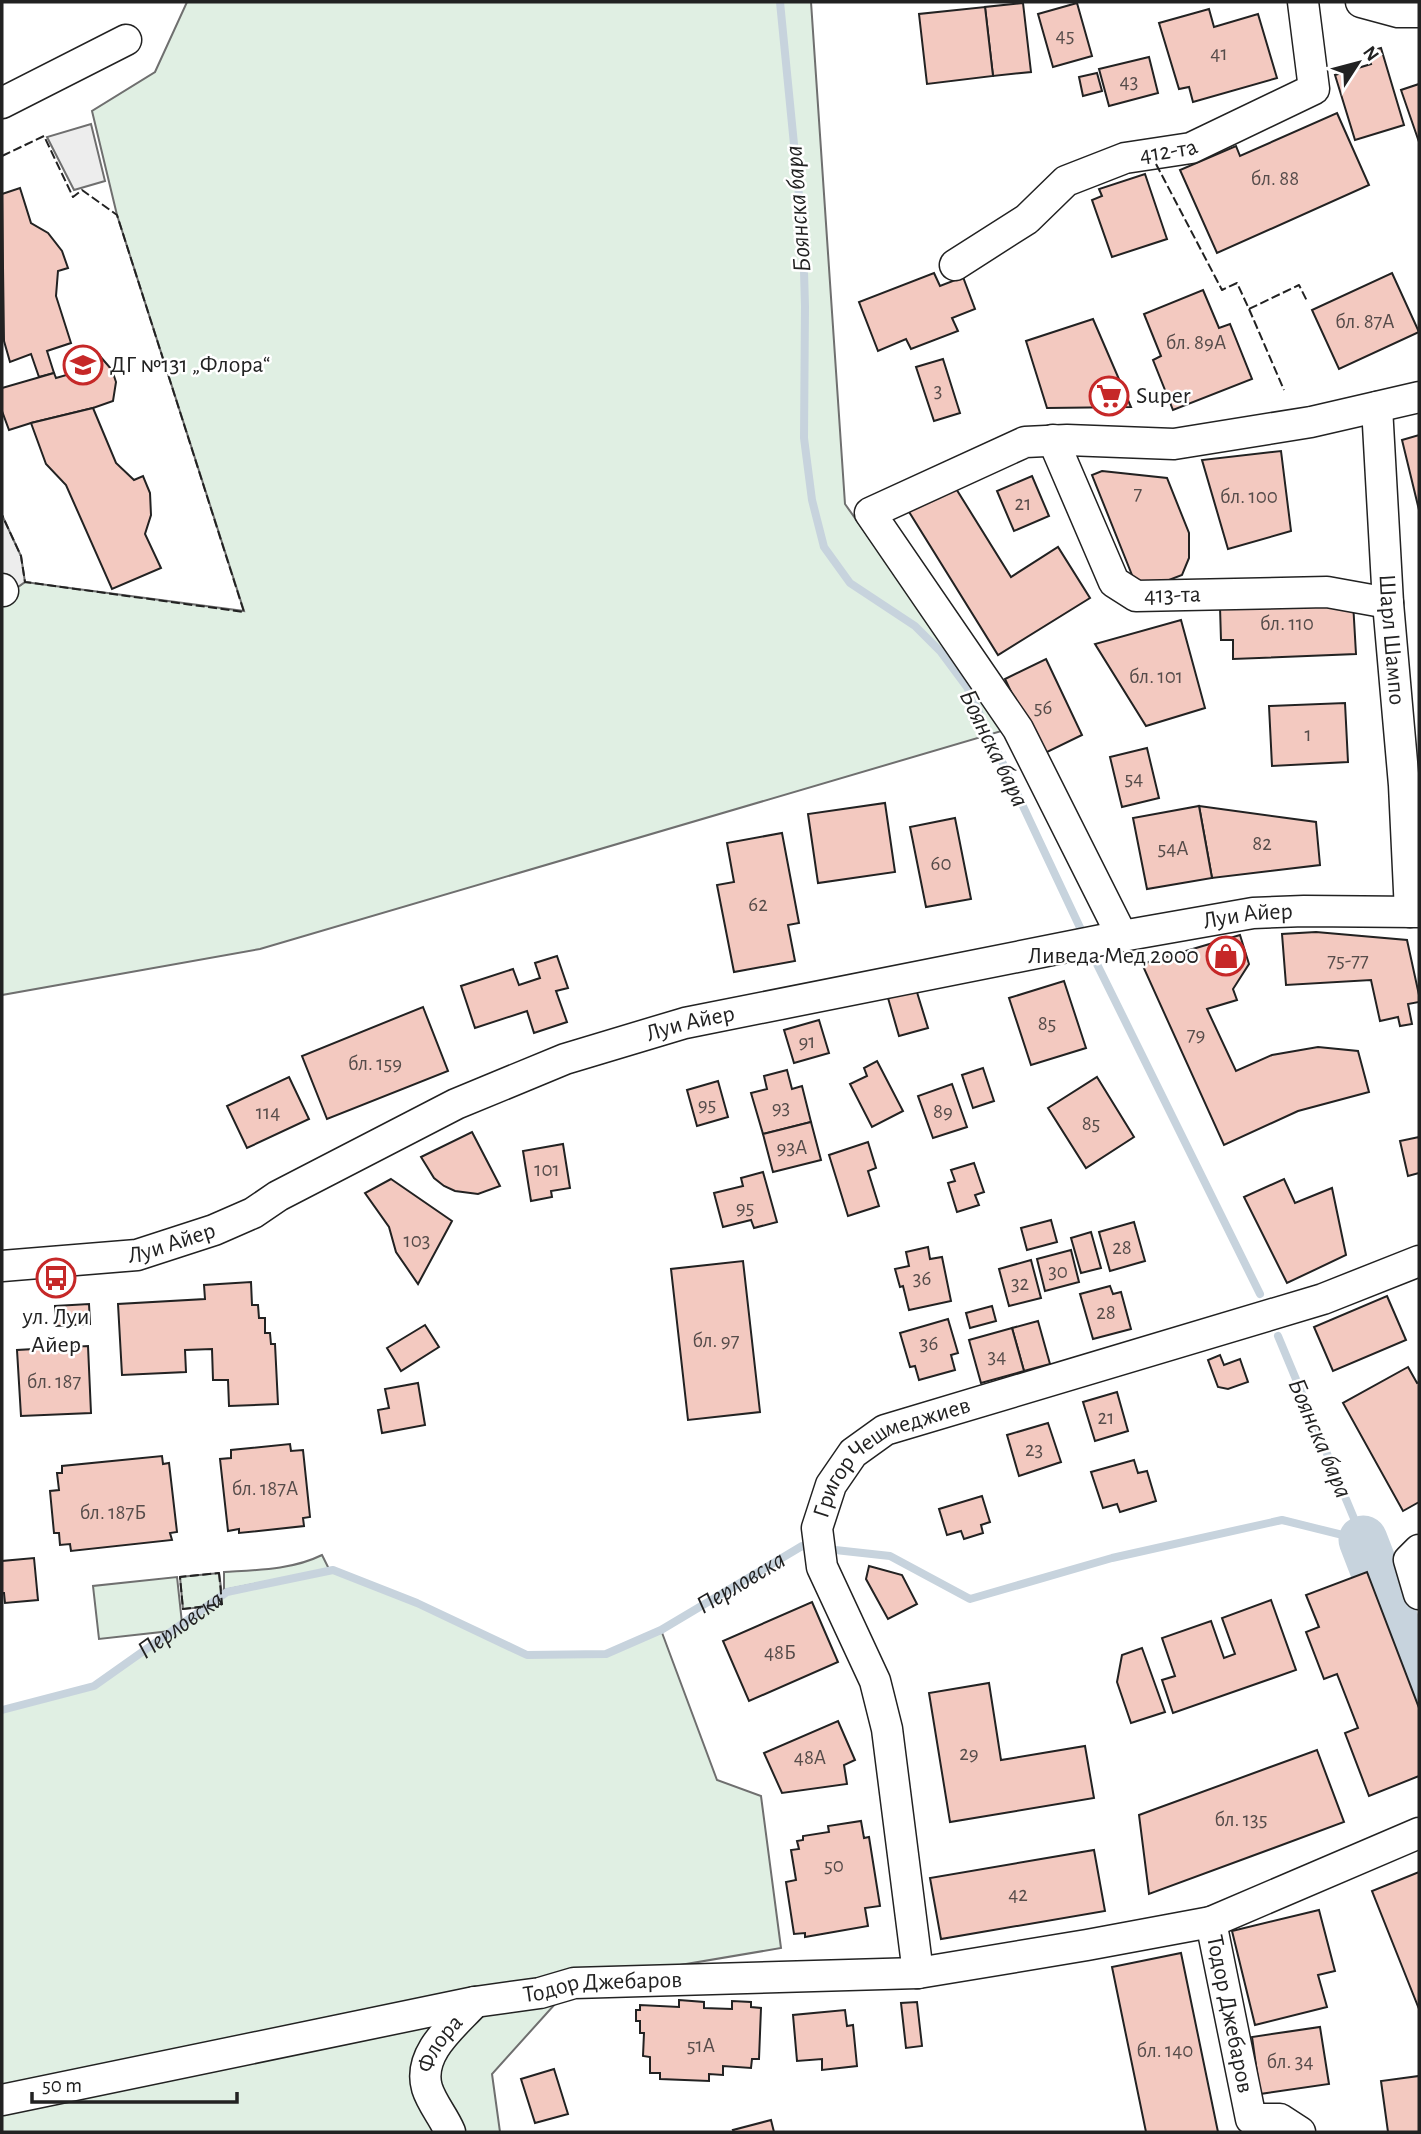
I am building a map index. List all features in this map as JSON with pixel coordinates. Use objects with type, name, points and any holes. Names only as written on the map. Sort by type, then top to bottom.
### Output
[{"type":"street","name":"412-та","points":[[955,265],[1027,219],[1066,181],[1125,158],[1191,148],[1314,89],[1303,2]]},
{"type":"street","points":[[1361,2],[1398,12],[1419,12]]},
{"type":"street","points":[[2,103],[126,40]]},
{"type":"street","points":[[1098,941],[1018,729],[870,513],[1025,442],[1053,440],[1174,444],[1311,422],[1419,397]]},
{"type":"street","name":"Шарл Шампо","points":[[1377,407],[1388,603],[1415,912]]},
{"type":"street","name":"413-та","points":[[1053,440],[1114,582],[1136,596],[1327,592],[1388,603]]},
{"type":"street","name":"Луи Айер","points":[[2,1266],[136,1255],[214,1230],[253,1213],[278,1196],[456,1104],[565,1059],[685,1023],[1253,913],[1415,912]]},
{"type":"street","name":"Григор Чешмеджиев","points":[[918,1973],[887,1729],[875,1681],[822,1567],[817,1528],[831,1485],[853,1452],[885,1430],[1323,1299],[1419,1261]]},
{"type":"street","points":[[1414,1555],[1419,1594]]},
{"type":"street","name":"Тодор Джебаров","points":[[2,2100],[475,2002],[540,1993],[574,1983],[918,1973],[1211,1922],[1419,1833]]},
{"type":"street","name":"Тодор Джебаров","points":[[1211,1922],[1251,2119],[1290,2125]]},
{"type":"street","name":"Флора","points":[[450,2132],[427,2087],[425,2074],[436,2044],[475,2002]]},
{"type":"green space","points":[[187,2],[811,2],[845,504],[1005,730],[260,949],[2,995],[2,598],[25,582],[244,611],[117,215],[92,111],[155,72]]},
{"type":"green space","points":[[322,1555],[329,1569],[224,1590],[224,1572],[299,1564]]},
{"type":"green space","points":[[333,1570],[417,1603],[527,1655],[606,1654],[661,1630],[717,1780],[761,1796],[781,1948],[574,1983],[492,2074],[500,2132],[2,2132],[2,1710],[94,1686],[171,1631],[99,1639],[93,1586],[177,1577],[182,1623],[205,1607],[183,1609],[180,1577],[219,1573],[222,1595]]},
{"type":"shaded area","points":[[91,124],[105,181],[74,190],[47,137]]},
{"type":"shaded area","points":[[2,515],[21,556],[25,582],[2,598]]},
{"type":"building","points":[[1023,3],[1031,72],[993,76],[985,7]]},
{"type":"building","points":[[1077,3],[1092,56],[1053,67],[1038,14]]},
{"type":"building","points":[[985,7],[993,76],[927,84],[919,14]]},
{"type":"building","points":[[1209,9],[1214,27],[1258,14],[1277,78],[1193,102],[1189,87],[1179,89],[1159,23]]},
{"type":"building","points":[[1381,48],[1404,125],[1355,140],[1335,75],[1371,64],[1367,52]]},
{"type":"building","points":[[1149,57],[1158,93],[1109,106],[1099,69]]},
{"type":"building","points":[[1097,73],[1102,91],[1083,96],[1079,77]]},
{"type":"building","points":[[1419,84],[1419,142],[1401,90]]},
{"type":"building","points":[[1337,113],[1369,185],[1217,253],[1180,170],[1236,146],[1240,156]]},
{"type":"building","points":[[1145,174],[1167,239],[1112,257],[1092,200],[1102,196],[1099,189]]},
{"type":"building","points":[[20,188],[31,223],[48,233],[62,251],[68,268],[58,271],[56,296],[71,343],[47,351],[54,373],[39,377],[31,354],[10,362],[4,341],[2,194]]},
{"type":"building","points":[[934,273],[940,286],[963,277],[975,309],[952,318],[958,331],[911,349],[906,339],[878,351],[859,302]]},
{"type":"building","points":[[1392,273],[1419,332],[1339,369],[1312,310]]},
{"type":"building","points":[[1203,290],[1219,328],[1230,324],[1252,379],[1173,410],[1153,360],[1161,356],[1144,314]]},
{"type":"building","points":[[1093,319],[1131,407],[1047,408],[1026,341]]},
{"type":"building","points":[[99,355],[112,370],[116,382],[113,401],[9,430],[2,411],[2,388],[54,373],[56,378],[84,370],[92,359]]},
{"type":"building","points":[[943,359],[960,413],[934,421],[916,367]]},
{"type":"building","points":[[93,408],[116,463],[134,480],[143,476],[150,493],[151,515],[145,534],[161,568],[112,589],[66,485],[46,464],[31,423]]},
{"type":"building","points":[[1419,435],[1419,510],[1402,440]]},
{"type":"building","points":[[1281,451],[1291,531],[1228,549],[1202,460]]},
{"type":"building","points":[[1102,471],[1167,478],[1189,533],[1189,558],[1182,575],[1156,585],[1134,580],[1092,475]]},
{"type":"building","points":[[1032,476],[1049,516],[1014,531],[997,491]]},
{"type":"building","points":[[950,479],[1011,577],[1058,547],[1090,598],[998,655],[906,507]]},
{"type":"building","points":[[1353,602],[1356,654],[1233,659],[1233,640],[1221,640],[1220,607]]},
{"type":"building","points":[[1181,620],[1205,708],[1146,726],[1095,644]]},
{"type":"building","points":[[1046,659],[1082,735],[1041,755],[1005,679]]},
{"type":"building","points":[[1345,703],[1348,762],[1272,766],[1269,706]]},
{"type":"building","points":[[1147,748],[1159,798],[1122,807],[1110,757]]},
{"type":"building","points":[[885,803],[895,872],[818,883],[808,814]]},
{"type":"building","points":[[1199,806],[1316,822],[1320,865],[1212,878]]},
{"type":"building","points":[[1199,806],[1212,878],[1147,889],[1133,818]]},
{"type":"building","points":[[955,818],[971,899],[926,907],[910,827]]},
{"type":"building","points":[[782,833],[799,923],[788,925],[795,961],[734,972],[717,885],[734,882],[727,843]]},
{"type":"building","points":[[1316,932],[1407,940],[1419,995],[1419,1002],[1408,1004],[1412,1024],[1400,1026],[1398,1017],[1380,1021],[1371,980],[1286,985],[1282,934]]},
{"type":"building","points":[[1240,935],[1249,964],[1233,989],[1237,1000],[1207,1009],[1236,1071],[1272,1055],[1318,1047],[1358,1051],[1369,1092],[1298,1111],[1224,1145],[1142,964]]},
{"type":"building","points":[[557,956],[568,988],[556,991],[567,1022],[534,1033],[527,1011],[475,1028],[461,986],[513,969],[519,985],[540,978],[535,963]]},
{"type":"building","points":[[1064,981],[1086,1048],[1031,1065],[1009,998]]},
{"type":"building","points":[[916,989],[928,1028],[899,1036],[888,998]]},
{"type":"building","points":[[423,1007],[448,1071],[327,1119],[302,1056]]},
{"type":"building","points":[[819,1020],[829,1053],[794,1063],[784,1030]]},
{"type":"building","points":[[877,1061],[903,1111],[872,1127],[850,1084],[867,1076],[864,1068]]},
{"type":"building","points":[[983,1068],[994,1101],[973,1108],[962,1075]]},
{"type":"building","points":[[787,1070],[792,1089],[802,1086],[811,1122],[763,1134],[751,1093],[767,1089],[764,1076]]},
{"type":"building","points":[[289,1077],[309,1119],[247,1148],[227,1106]]},
{"type":"building","points":[[1097,1077],[1134,1137],[1086,1168],[1048,1108]]},
{"type":"building","points":[[718,1081],[728,1117],[697,1126],[687,1090]]},
{"type":"building","points":[[952,1084],[967,1127],[933,1138],[918,1096]]},
{"type":"building","points":[[811,1122],[821,1160],[773,1172],[763,1134]]},
{"type":"building","points":[[472,1132],[500,1186],[478,1194],[455,1191],[444,1186],[434,1178],[421,1157]]},
{"type":"building","points":[[1419,1137],[1419,1173],[1408,1176],[1400,1141]]},
{"type":"building","points":[[868,1142],[876,1168],[868,1171],[879,1206],[848,1216],[829,1155]]},
{"type":"building","points":[[563,1144],[570,1188],[551,1191],[552,1197],[531,1201],[523,1151]]},
{"type":"building","points":[[974,1163],[984,1192],[975,1195],[979,1205],[957,1212],[948,1183],[955,1181],[951,1170]]},
{"type":"building","points":[[763,1172],[777,1222],[754,1228],[751,1220],[723,1227],[714,1193],[743,1186],[741,1178]]},
{"type":"building","points":[[391,1179],[452,1221],[418,1284],[396,1252],[389,1227],[365,1193]]},
{"type":"building","points":[[1284,1179],[1295,1203],[1332,1188],[1346,1255],[1287,1283],[1244,1197]]},
{"type":"building","points":[[1051,1220],[1057,1242],[1027,1250],[1021,1228]]},
{"type":"building","points":[[1134,1222],[1145,1261],[1110,1271],[1099,1232]]},
{"type":"building","points":[[1091,1232],[1101,1268],[1081,1273],[1071,1238]]},
{"type":"building","points":[[928,1247],[930,1259],[942,1257],[951,1301],[909,1310],[895,1269],[909,1266],[906,1252]]},
{"type":"building","points":[[1071,1250],[1079,1282],[1045,1291],[1037,1259]]},
{"type":"building","points":[[1031,1260],[1041,1298],[1009,1306],[999,1269]]},
{"type":"building","points":[[743,1261],[760,1412],[688,1420],[671,1269]]},
{"type":"building","points":[[251,1282],[252,1305],[258,1305],[259,1318],[265,1318],[265,1333],[270,1333],[271,1344],[275,1344],[278,1404],[229,1406],[228,1380],[213,1380],[212,1349],[185,1350],[186,1372],[122,1375],[118,1304],[205,1299],[204,1285]]},
{"type":"building","points":[[1110,1286],[1113,1294],[1121,1292],[1131,1329],[1093,1339],[1080,1294]]},
{"type":"building","points":[[1387,1296],[1406,1340],[1333,1371],[1314,1327]]},
{"type":"building","points":[[89,1304],[90,1324],[56,1326],[55,1306]]},
{"type":"building","points":[[992,1306],[996,1321],[970,1328],[966,1313]]},
{"type":"building","points":[[948,1319],[958,1353],[951,1355],[955,1370],[919,1380],[915,1366],[910,1367],[900,1333]]},
{"type":"building","points":[[1038,1321],[1050,1364],[1024,1371],[1012,1328]]},
{"type":"building","points":[[425,1325],[439,1347],[401,1371],[387,1348]]},
{"type":"building","points":[[1012,1328],[1024,1371],[981,1383],[969,1340]]},
{"type":"building","points":[[88,1346],[91,1413],[21,1416],[17,1350]]},
{"type":"building","points":[[1220,1355],[1224,1365],[1240,1359],[1248,1382],[1228,1389],[1218,1387],[1208,1360]]},
{"type":"building","points":[[1408,1367],[1417,1383],[1419,1382],[1419,1502],[1403,1511],[1343,1403]]},
{"type":"building","points":[[418,1383],[425,1425],[382,1433],[378,1410],[389,1408],[385,1389]]},
{"type":"building","points":[[1117,1392],[1128,1431],[1095,1441],[1083,1402]]},
{"type":"building","points":[[1048,1423],[1061,1462],[1019,1476],[1007,1435]]},
{"type":"building","points":[[290,1444],[291,1451],[303,1450],[310,1517],[303,1518],[304,1526],[239,1533],[239,1529],[228,1531],[220,1459],[231,1458],[231,1450]]},
{"type":"building","points":[[162,1456],[163,1464],[169,1463],[177,1532],[170,1533],[172,1540],[71,1551],[70,1544],[60,1545],[59,1533],[54,1533],[50,1491],[59,1490],[57,1473],[62,1473],[62,1466]]},
{"type":"building","points":[[1134,1460],[1138,1473],[1147,1471],[1156,1501],[1120,1512],[1117,1504],[1103,1508],[1091,1472]]},
{"type":"building","points":[[982,1496],[990,1522],[981,1525],[983,1533],[964,1539],[961,1531],[947,1535],[939,1509]]},
{"type":"building","points":[[34,1558],[38,1600],[5,1603],[2,1593],[2,1561]]},
{"type":"building","points":[[869,1566],[902,1575],[917,1604],[888,1619],[866,1579]]},
{"type":"building","points":[[1367,1572],[1419,1708],[1419,1776],[1369,1796],[1345,1733],[1358,1728],[1337,1674],[1324,1679],[1306,1632],[1319,1627],[1306,1595]]},
{"type":"building","points":[[1271,1600],[1296,1670],[1173,1713],[1162,1680],[1175,1676],[1162,1638],[1211,1621],[1224,1658],[1235,1654],[1222,1618]]},
{"type":"building","points":[[812,1602],[838,1662],[749,1701],[723,1641]]},
{"type":"building","points":[[1142,1648],[1165,1712],[1131,1723],[1117,1682],[1122,1655]]},
{"type":"building","points":[[989,1683],[1001,1760],[1085,1746],[1094,1798],[950,1822],[929,1693]]},
{"type":"building","points":[[838,1721],[855,1760],[844,1765],[847,1784],[782,1793],[764,1753]]},
{"type":"building","points":[[1317,1750],[1344,1822],[1149,1894],[1139,1815]]},
{"type":"building","points":[[861,1821],[864,1838],[869,1837],[880,1906],[865,1908],[868,1926],[805,1937],[805,1933],[794,1934],[786,1882],[796,1880],[791,1850],[799,1849],[797,1841],[803,1840],[803,1836],[829,1832],[828,1826]]},
{"type":"building","points":[[1094,1850],[1105,1911],[941,1939],[930,1878]]},
{"type":"building","points":[[1419,1872],[1419,2009],[1372,1891]]},
{"type":"building","points":[[1319,1910],[1335,1971],[1318,1975],[1327,2007],[1255,2025],[1232,1931]]},
{"type":"building","points":[[1181,1953],[1218,2132],[1146,2132],[1112,1967]]},
{"type":"building","points":[[679,2000],[704,2002],[704,2008],[732,2009],[732,2001],[751,2002],[751,2007],[761,2008],[759,2059],[752,2059],[751,2068],[723,2066],[723,2075],[709,2074],[709,2081],[660,2079],[660,2073],[650,2073],[650,2057],[643,2056],[644,2033],[640,2033],[636,2010],[640,2010],[640,2005],[679,2007]]},
{"type":"building","points":[[917,2002],[922,2046],[906,2048],[901,2003]]},
{"type":"building","points":[[845,2010],[847,2026],[853,2025],[857,2066],[822,2070],[822,2059],[797,2061],[793,2015]]},
{"type":"building","points":[[1320,2027],[1329,2084],[1260,2094],[1252,2037]]},
{"type":"building","points":[[554,2069],[568,2114],[535,2123],[521,2079]]},
{"type":"building","points":[[1419,2076],[1419,2132],[1388,2132],[1381,2081]]},
{"type":"building","points":[[771,2120],[774,2132],[733,2130]]},
{"type":"waterway","name":"Боянска бара","points":[[780,2],[803,236],[804,438],[812,500],[824,547],[850,583],[915,626],[941,652],[967,687],[1084,936]]},
{"type":"waterway","name":"Боянска бара","points":[[1089,948],[1260,1294]]},
{"type":"waterway","name":"Боянска бара","points":[[1278,1336],[1363,1540]]},
{"type":"waterway","name":"Перловска","points":[[826,1549],[890,1556],[970,1599],[1112,1558],[1282,1520],[1363,1540]]},
{"type":"waterway","name":"Перловска","points":[[1363,1540],[1419,1685]]},
{"type":"waterway","name":"Перловска","points":[[2,1710],[94,1686],[227,1592],[333,1570],[417,1603],[527,1655],[606,1654],[661,1630],[802,1546],[813,1548]]},
{"type":"fence","points":[[2,156],[44,136],[73,197],[82,190],[117,215],[244,612],[25,582],[21,556],[2,515]]},
{"type":"fence","points":[[1156,164],[1222,290],[1237,283],[1249,309],[1299,285],[1307,301]]},
{"type":"fence","points":[[1249,309],[1284,390]]},
{"type":"fence","points":[[219,1573],[222,1604],[183,1609],[180,1577],[219,1573]]},
{"type":"place","name":"ДГ №131 „Флора“","points":[[83,365]]},
{"type":"place","name":"Super","points":[[1109,396]]},
{"type":"place","name":"Ливеда Мед 2000","points":[[1226,956]]},
{"type":"place","name":"ул. Луи Айер","points":[[56,1278]]}]
